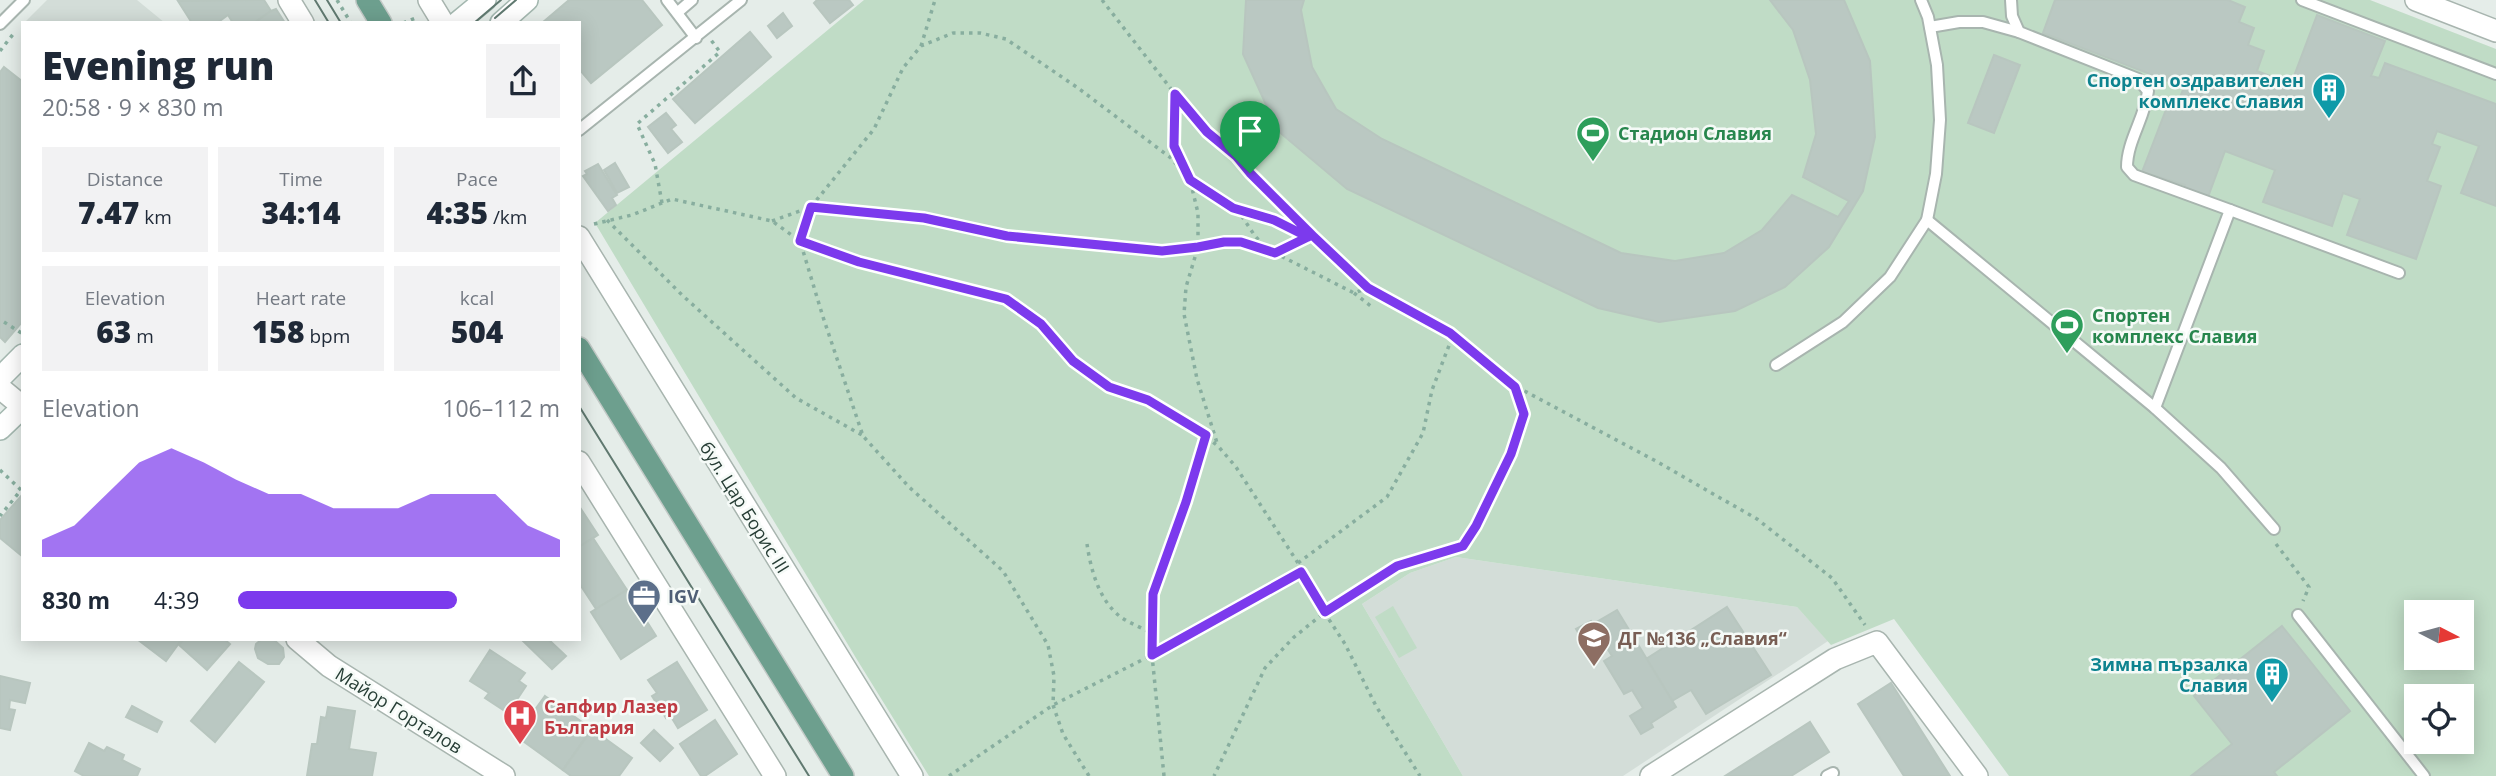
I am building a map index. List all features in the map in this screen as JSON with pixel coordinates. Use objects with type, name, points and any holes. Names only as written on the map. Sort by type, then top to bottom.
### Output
[{"type":"main road","points":[[367,0],[380,21]]},
{"type":"main road","points":[[581,351],[843,776]]},
{"type":"street","points":[[289,0],[302,21]]},
{"type":"street","points":[[459,21],[485,0]]},
{"type":"street","points":[[509,20],[527,0]]},
{"type":"street","points":[[2416,0],[2496,31]]},
{"type":"street","points":[[425,8],[441,21]]},
{"type":"street","name":"бул. Цар Борис III","points":[[587,231],[912,776]]},
{"type":"street","points":[[0,378],[21,357]]},
{"type":"street","points":[[0,388],[21,405]]},
{"type":"street","points":[[0,429],[21,409]]},
{"type":"street","points":[[581,465],[775,776]]},
{"type":"street","name":"Майор Горталов","points":[[299,641],[329,666],[505,776]]},
{"type":"street","points":[[1651,776],[1674,770],[1835,659],[1877,642],[1977,776]]},
{"type":"lane","points":[[0,24],[24,0]]},
{"type":"lane","points":[[667,0],[695,38]]},
{"type":"lane","points":[[678,12],[692,0]]},
{"type":"lane","points":[[581,128],[741,0]]},
{"type":"lane","points":[[1776,365],[1843,322],[1890,277],[1927,220],[1936,174],[1940,120],[1937,65],[1930,27],[1921,0]]},
{"type":"lane","points":[[2011,0],[2012,16],[2019,32]]},
{"type":"lane","points":[[2302,0],[2496,74]]},
{"type":"lane","points":[[1930,27],[1959,22],[1983,22],[2019,32],[2138,79],[2148,91],[2147,105],[2127,156],[2127,167],[2134,175],[2399,273]]},
{"type":"lane","points":[[2155,408],[2230,210]]},
{"type":"lane","points":[[1927,220],[2155,408],[2221,468],[2274,529]]},
{"type":"lane","points":[[2298,615],[2424,776]]},
{"type":"path","points":[[337,0],[350,21]]},
{"type":"path","points":[[863,436],[800,241],[811,207],[874,129],[903,68],[921,46],[935,0]]},
{"type":"path","points":[[1102,0],[1207,132],[1236,156],[1310,236]]},
{"type":"path","points":[[406,21],[425,8]]},
{"type":"path","points":[[0,51],[20,27]]},
{"type":"path","points":[[921,46],[953,33],[980,33],[1006,39],[1171,158],[1190,180],[1213,196],[1237,209],[1274,220],[1310,236],[1368,288],[1453,335],[1515,387],[1654,460],[1757,519],[1832,579],[1877,642]]},
{"type":"path","points":[[662,203],[655,164],[637,124],[720,52]]},
{"type":"path","points":[[1175,94],[1174,146],[1190,180],[1198,213],[1198,247],[1186,287],[1184,314],[1197,379],[1218,446]]},
{"type":"path","points":[[587,231],[607,220],[632,215],[672,199],[772,221],[800,241],[859,262],[1006,299],[1041,324],[1073,361],[1109,387],[1148,400],[1206,435],[1218,446],[1236,467],[1298,563],[1345,644],[1376,706],[1420,776]]},
{"type":"path","points":[[772,221],[811,207],[924,218],[1007,236],[1162,251],[1241,242],[1275,253],[1354,293],[1372,307]]},
{"type":"path","points":[[1237,209],[1268,250]]},
{"type":"path","points":[[607,220],[682,296],[796,398],[863,436],[909,487],[1003,571],[1048,645],[1054,676],[1053,705],[1063,734],[1089,776]]},
{"type":"path","points":[[1275,253],[1310,236]]},
{"type":"path","points":[[1354,293],[1368,288]]},
{"type":"path","points":[[4,322],[21,333]]},
{"type":"path","points":[[1298,563],[1387,497],[1426,426],[1432,390],[1453,335]]},
{"type":"path","points":[[1214,776],[1265,668],[1293,638],[1325,612],[1397,566],[1463,546],[1476,526],[1516,441],[1524,414],[1515,387]]},
{"type":"path","points":[[1164,776],[1152,655],[1153,594],[1186,502],[1206,435]]},
{"type":"path","points":[[0,470],[21,488]]},
{"type":"path","points":[[0,516],[21,490]]},
{"type":"path","points":[[2274,529],[2272,539],[2309,587],[2298,615]]},
{"type":"path","points":[[1087,544],[1097,584],[1113,609],[1126,620],[1152,634]]},
{"type":"path","points":[[949,776],[1053,705],[1152,655],[1301,572]]},
{"type":"shaded area","points":[[47,0],[137,0],[163,21],[26,21]]},
{"type":"shaded area","name":"ДГ №136 „Славия“","points":[[1456,557],[1797,607],[1828,641],[1623,776],[1463,776],[1362,604],[1410,573]]},
{"type":"green space","points":[[864,0],[2370,0],[2496,49],[2496,776],[2009,776],[1894,619],[1831,645],[1797,607],[1456,557],[1410,573],[1362,604],[1463,776],[929,776],[595,223]]},
{"type":"green space","points":[[1393,606],[1417,648],[1399,658],[1375,617]]},
{"type":"building","points":[[264,0],[271,11],[257,21],[232,21],[228,15],[220,21],[191,21],[178,1]]},
{"type":"building","points":[[569,0],[642,0],[662,25],[591,83],[581,71],[581,21],[544,21]]},
{"type":"building","points":[[817,0],[849,0],[853,5],[830,23],[814,3]]},
{"type":"building","points":[[1246,0],[1304,0],[1301,10],[1312,67],[1336,109],[1382,139],[1621,253],[1675,261],[1724,253],[1762,230],[1792,195],[1838,217],[1849,201],[1803,177],[1816,134],[1810,80],[1793,30],[1770,0],[1844,0],[1870,61],[1875,137],[1863,191],[1829,247],[1785,287],[1735,311],[1659,322],[1598,308],[1347,189],[1278,131],[1243,54]]},
{"type":"building","name":"Спортен оздравителен комплекс Славия","points":[[2055,0],[2228,0],[2245,7],[2239,22],[2254,28],[2248,45],[2264,51],[2257,71],[2291,84],[2317,15],[2385,41],[2371,76],[2379,78],[2385,63],[2496,104],[2496,206],[2461,193],[2479,146],[2437,131],[2432,144],[2440,147],[2427,181],[2441,186],[2416,259],[2347,235],[2360,199],[2343,193],[2332,226],[2263,202],[2275,170],[2225,151],[2208,197],[2184,188],[2185,185],[2142,172],[2167,107],[2175,110],[2184,87],[2043,33]]},
{"type":"building","points":[[276,9],[284,21],[257,21]]},
{"type":"building","points":[[783,13],[792,26],[777,38],[768,26]]},
{"type":"building","points":[[750,32],[771,57],[695,123],[673,99]]},
{"type":"building","points":[[1994,55],[2020,65],[1994,133],[1968,123]]},
{"type":"building","points":[[4,67],[21,80],[21,323],[5,342],[0,337],[0,72]]},
{"type":"building","points":[[666,113],[676,125],[671,129],[682,142],[668,153],[648,127]]},
{"type":"building","points":[[615,163],[629,187],[617,193],[604,170]]},
{"type":"building","points":[[598,164],[617,195],[612,198],[616,205],[608,211],[583,176],[587,174],[585,171]]},
{"type":"building","points":[[21,496],[21,555],[0,538],[0,520]]},
{"type":"building","points":[[581,509],[598,535],[581,546]]},
{"type":"building","points":[[593,538],[627,590],[596,609],[581,586],[581,546]]},
{"type":"building","points":[[627,590],[656,636],[621,659],[591,612]]},
{"type":"building","points":[[1727,607],[1771,675],[1706,714],[1691,690],[1672,701],[1646,659]]},
{"type":"building","points":[[1617,610],[1676,707],[1651,723],[1653,727],[1641,734],[1630,716],[1643,708],[1632,690],[1624,694],[1604,661],[1612,656],[1602,640],[1587,648],[1576,629],[1591,621],[1593,624]]},
{"type":"building","name":"Зимна пързалка Славия","points":[[2282,626],[2350,711],[2274,772],[2277,776],[2191,776],[2232,744],[2194,696]]},
{"type":"building","points":[[140,641],[181,641],[166,661]]},
{"type":"building","points":[[182,641],[226,641],[230,644],[207,670],[179,645]]},
{"type":"building","points":[[260,641],[275,641],[283,648],[284,657],[279,664],[268,664],[258,658],[256,644]]},
{"type":"building","points":[[523,641],[550,641],[566,656],[552,669]]},
{"type":"building","points":[[490,650],[525,673],[519,681],[526,686],[508,713],[485,698],[489,693],[470,681]]},
{"type":"building","points":[[239,662],[264,682],[215,742],[191,721]]},
{"type":"building","points":[[677,662],[707,710],[678,728],[670,715],[666,718],[652,696],[657,693],[648,680]]},
{"type":"building","points":[[0,676],[30,683],[25,703],[10,700],[9,709],[15,710],[10,730],[0,728]]},
{"type":"building","points":[[1891,683],[1950,776],[1904,776],[1858,704]]},
{"type":"building","points":[[545,696],[592,729],[563,770],[516,736]]},
{"type":"building","points":[[132,706],[162,722],[157,732],[126,717]]},
{"type":"building","points":[[328,707],[355,711],[349,749],[376,753],[372,776],[307,776],[312,744],[317,744],[321,717],[326,718]]},
{"type":"building","points":[[715,720],[737,754],[701,776],[680,744]]},
{"type":"building","points":[[1810,722],[1829,752],[1791,776],[1725,776]]},
{"type":"building","points":[[592,729],[632,758],[619,776],[571,776],[563,770]]},
{"type":"building","points":[[654,730],[673,748],[660,761],[641,743]]},
{"type":"building","points":[[89,743],[104,751],[107,747],[124,755],[122,760],[140,769],[137,776],[84,776],[75,771]]},
{"type":"tram line","points":[[315,0],[328,21]]},
{"type":"tram line","points":[[327,0],[340,21]]},
{"type":"tram line","points":[[476,21],[501,0]]},
{"type":"tram line","points":[[495,18],[516,0]]},
{"type":"tram line","points":[[581,409],[809,776]]},
{"type":"place","name":"Спортен оздравителен комплекс Славия","points":[[2329,120]]},
{"type":"place","name":"Стадион Славия","points":[[1593,163]]},
{"type":"place","name":"Спортен комплекс Славия","points":[[2067,355]]},
{"type":"place","name":"IGV","points":[[644,626]]},
{"type":"place","name":"ДГ №136 „Славия“","points":[[1594,668]]},
{"type":"place","name":"Зимна пързалка Славия","points":[[2272,704]]},
{"type":"place","name":"Сапфир Лазер България","points":[[520,746]]},
{"type":"route","points":[[1250,173],[1236,156],[1207,132],[1175,94],[1174,146],[1190,180],[1233,208],[1274,220],[1308,237],[1312,235],[1368,288],[1450,333],[1515,387],[1524,414],[1511,454],[1476,526],[1463,546],[1397,566],[1325,612],[1301,572],[1152,655],[1153,594],[1186,502],[1206,435],[1148,400],[1109,387],[1073,361],[1041,324],[1006,299],[859,262],[800,241],[811,207],[924,218],[1007,236],[1162,251],[1241,242],[1275,253],[1312,235],[1250,173]]}]
